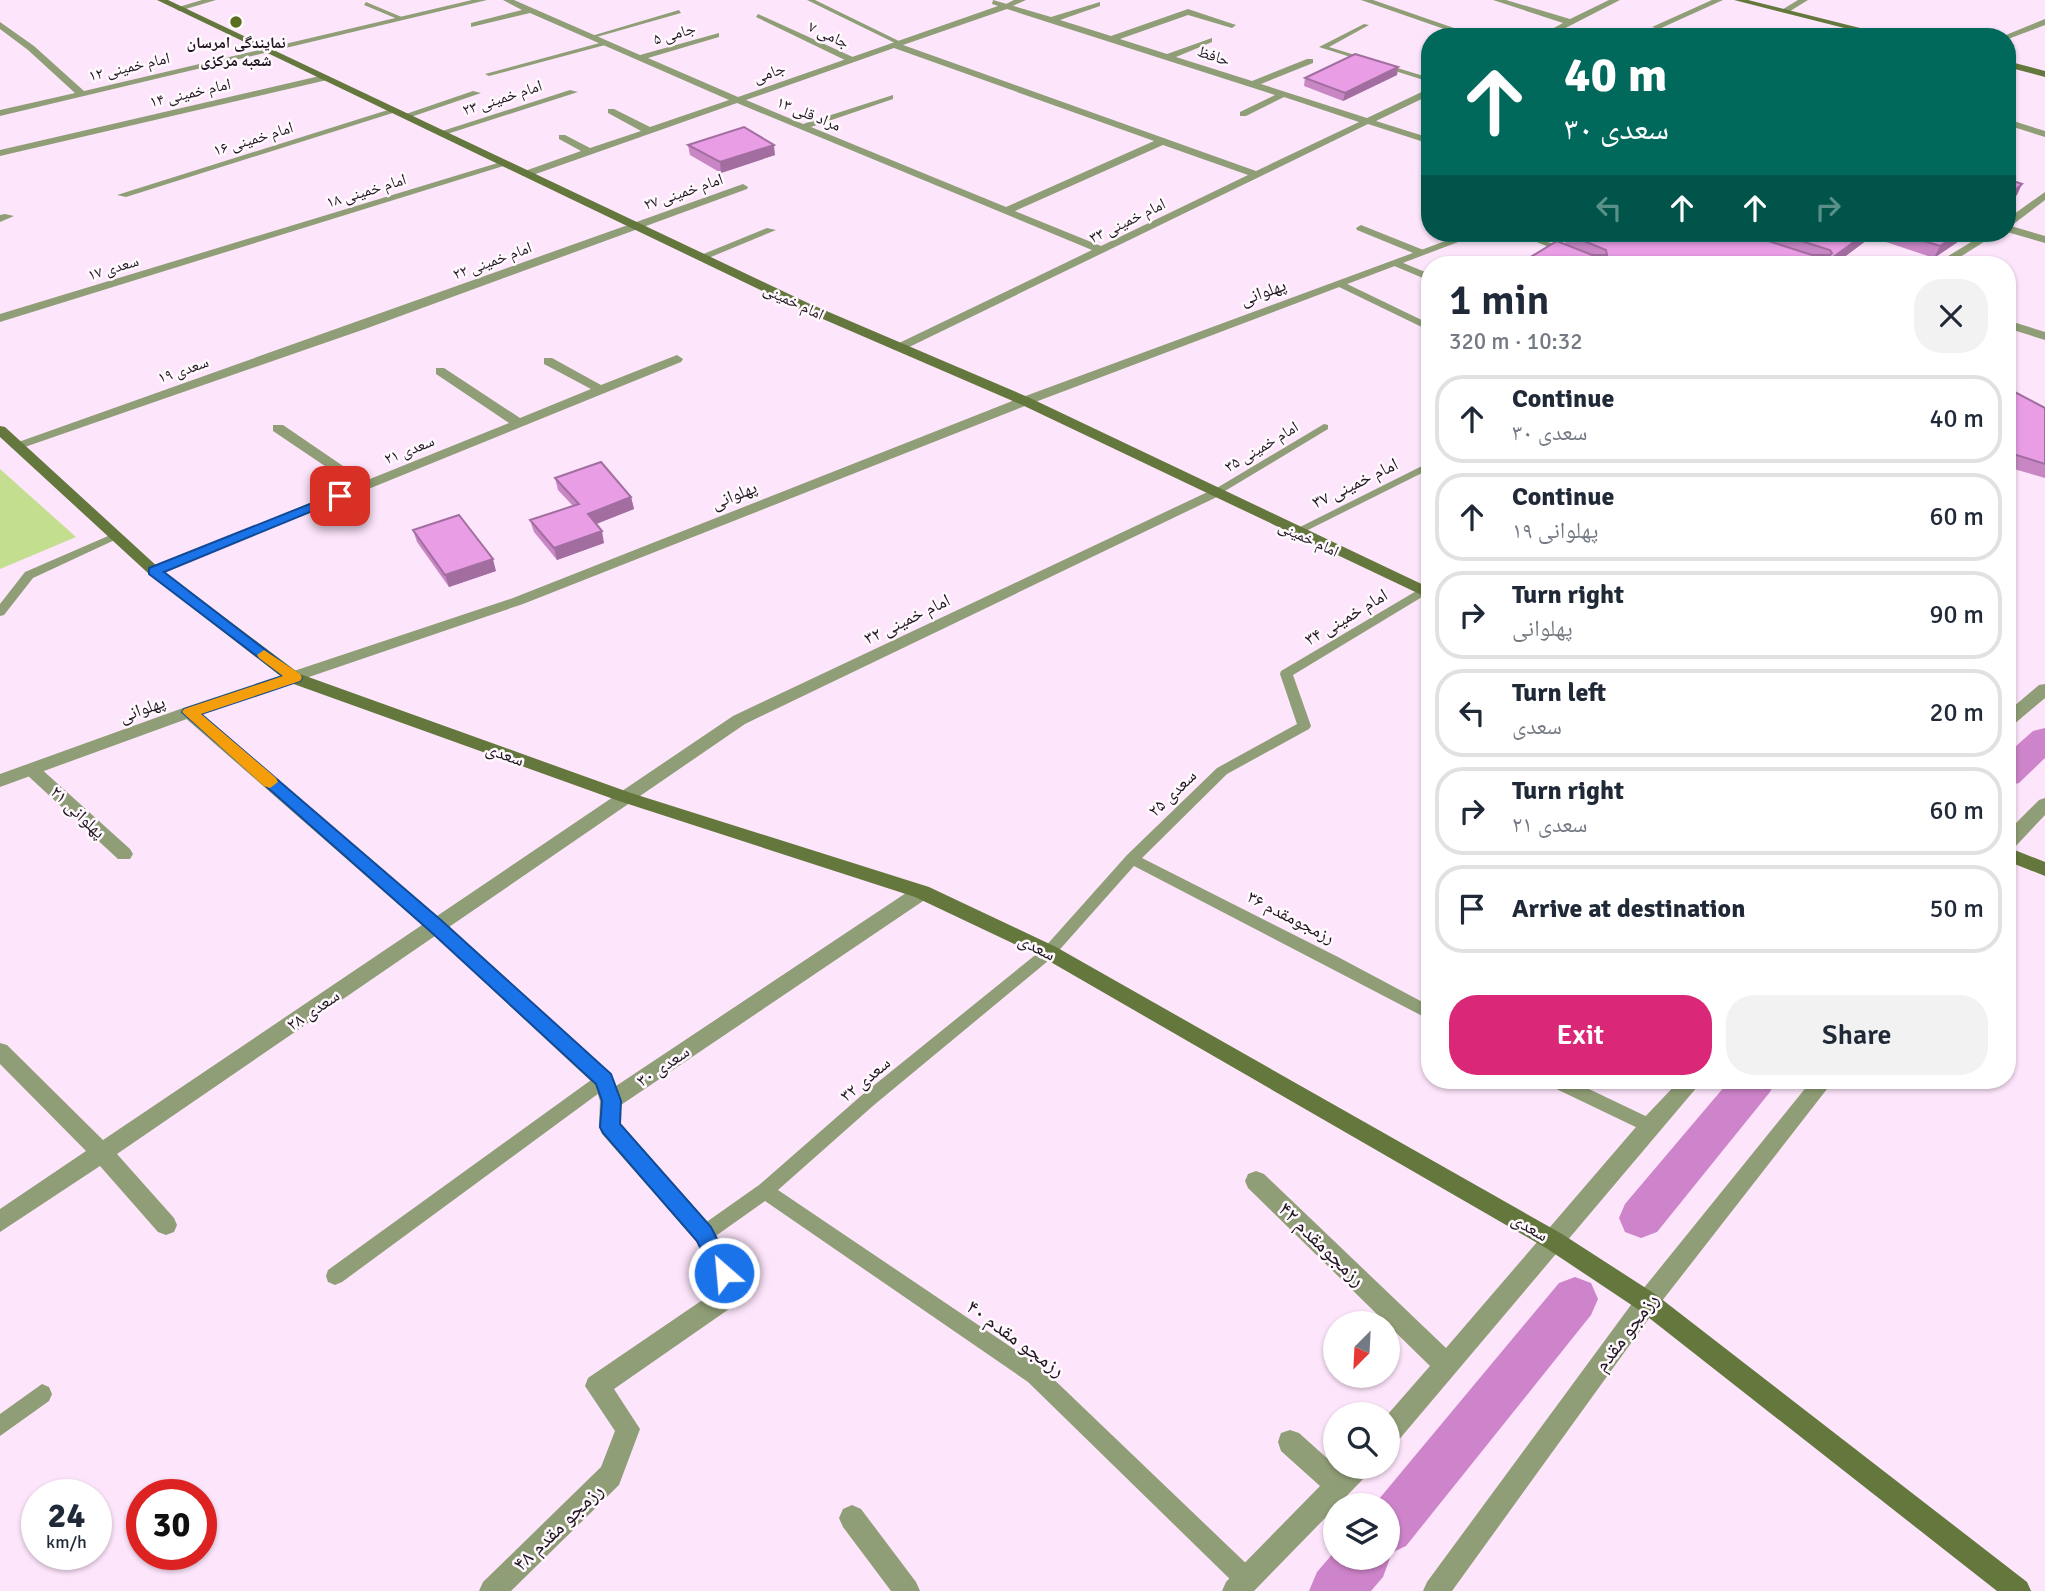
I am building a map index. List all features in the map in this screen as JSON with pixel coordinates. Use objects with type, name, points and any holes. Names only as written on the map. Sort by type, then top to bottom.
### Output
[{"type":"main road","name":"امام خمینی","points":[[161,0],[806,307],[1025,401],[1296,532],[1421,587]]},
{"type":"main road","points":[[1738,0],[1855,28]]},
{"type":"main road","points":[[2016,66],[2045,74]]},
{"type":"main road","name":"سعدی","points":[[0,430],[154,571],[294,678],[625,797],[922,892],[1049,952],[1554,1241],[1647,1302],[2018,1591]]},
{"type":"main road","points":[[2016,858],[2045,869]]},
{"type":"street","points":[[179,8],[212,0]]},
{"type":"street","name":"امام خمینی ۱۲","points":[[0,113],[483,0]]},
{"type":"street","name":"مراد قلی ۱۳","points":[[507,0],[737,100],[1101,250]]},
{"type":"street","name":"حافظ","points":[[988,0],[1421,138]]},
{"type":"street","name":"جامی","points":[[526,174],[1022,0]]},
{"type":"street","points":[[1365,0],[1449,28]]},
{"type":"street","points":[[1497,0],[1570,22]]},
{"type":"street","points":[[1656,27],[1719,0]]},
{"type":"street","points":[[1784,11],[1804,0]]},
{"type":"street","points":[[1558,28],[1612,1]]},
{"type":"street","points":[[1051,20],[1097,4]]},
{"type":"street","points":[[474,25],[531,10]]},
{"type":"street","points":[[1112,39],[1188,12],[1233,25]]},
{"type":"street","points":[[2016,33],[2045,22]]},
{"type":"street","points":[[0,25],[31,48],[82,94]]},
{"type":"street","name":"جامی ۵","points":[[639,58],[716,35]]},
{"type":"street","points":[[1168,57],[1209,40]]},
{"type":"street","points":[[897,44],[1257,175]]},
{"type":"street","points":[[1253,84],[1310,61]]},
{"type":"street","name":"امام خمینی ۱۴","points":[[0,153],[324,78]]},
{"type":"street","name":"امام خمینی ۲۳","points":[[441,133],[573,92]]},
{"type":"street","name":"امام خمینی ۱۶","points":[[122,195],[399,113],[476,93]]},
{"type":"street","points":[[1243,114],[1284,94]]},
{"type":"street","name":"امام خمینی ۳۳","points":[[901,347],[1421,95]]},
{"type":"street","points":[[802,127],[890,97]]},
{"type":"street","points":[[611,111],[649,131]]},
{"type":"street","points":[[2016,125],[2045,135]]},
{"type":"street","points":[[562,137],[589,152]]},
{"type":"street","points":[[1006,211],[1163,141]]},
{"type":"street","name":"امام خمینی ۱۸","points":[[235,247],[505,164]]},
{"type":"street","name":"امام خمینی ۲۷","points":[[633,225],[743,187]]},
{"type":"street","points":[[2016,219],[2045,195]]},
{"type":"street","name":"امام خمینی ۲۲","points":[[361,326],[633,225]]},
{"type":"street","points":[[1361,228],[1422,253]]},
{"type":"street","points":[[2016,229],[2045,240]]},
{"type":"street","points":[[702,257],[771,230]]},
{"type":"street","name":"پهلوانی","points":[[0,781],[189,712],[518,601],[1025,401],[1452,242]]},
{"type":"street","points":[[1954,256],[1978,242]]},
{"type":"street","name":"سعدی ۱۷","points":[[0,318],[235,247]]},
{"type":"street","points":[[1396,263],[1421,274]]},
{"type":"street","name":"سعدی ۱۹","points":[[17,445],[361,326]]},
{"type":"street","points":[[2016,327],[2045,336]]},
{"type":"street","name":"سعدی ۲۱","points":[[154,571],[677,359]]},
{"type":"street","points":[[548,361],[601,390]]},
{"type":"street","points":[[440,371],[518,423]]},
{"type":"street","points":[[278,428],[363,486]]},
{"type":"street","name":"امام خمینی ۳۲","points":[[625,797],[739,720],[1216,492]]},
{"type":"street","points":[[2016,713],[2045,689]]},
{"type":"street","points":[[189,712],[436,926],[608,1091],[610,1127],[704,1234]]},
{"type":"street","name":"پهلوانی ۲۱","points":[[32,770],[124,854]]},
{"type":"street","name":"سعدی ۲۸","points":[[0,1222],[625,797]]},
{"type":"street","points":[[2016,835],[2045,804]]},
{"type":"street","name":"سعدی ۳۰","points":[[608,1091],[922,892]]},
{"type":"street","points":[[0,1051],[102,1153],[166,1225]]},
{"type":"street","points":[[1400,1419],[1685,1089]]},
{"type":"street","name":"رزمجو مقدم","points":[[1436,1591],[1647,1302],[1817,1089]]},
{"type":"street","name":"رزمجومقدم ۴۲","points":[[1256,1181],[1447,1366]]},
{"type":"street","name":"رزمجو مقدم ۴۸","points":[[492,1591],[610,1476],[628,1429],[597,1386],[734,1292],[704,1234]]},
{"type":"street","points":[[1290,1441],[1340,1487]]},
{"type":"street","points":[[1241,1585],[1347,1479]]},
{"type":"street","points":[[852,1518],[907,1591]]},
{"type":"lane","points":[[810,0],[897,44]]},
{"type":"lane","points":[[366,4],[402,19]]},
{"type":"lane","points":[[592,37],[679,12]]},
{"type":"lane","name":"جامی ۷","points":[[758,16],[852,60]]},
{"type":"lane","points":[[1366,25],[1322,47],[1421,76]]},
{"type":"lane","points":[[489,74],[607,43]]},
{"type":"lane","points":[[1542,242],[1577,256]]},
{"type":"lane","points":[[1340,284],[1421,324]]},
{"type":"lane","name":"امام خمینی ۳۵","points":[[1216,492],[1324,427]]},
{"type":"lane","name":"امام خمینی ۳۷","points":[[1296,532],[1421,470]]},
{"type":"lane","points":[[0,612],[29,575],[115,536]]},
{"type":"lane","name":"امام خمینی ۳۴","points":[[1286,674],[1421,594]]},
{"type":"lane","name":"سعدی ۲۵","points":[[1049,952],[1132,859],[1222,771],[1304,726],[1286,674]]},
{"type":"lane","name":"رزمجومقدم ۳۶","points":[[1132,859],[1333,961],[1421,1009]]},
{"type":"lane","name":"سعدی ۳۲","points":[[704,1234],[765,1191],[868,1100],[1049,952]]},
{"type":"lane","points":[[1573,1089],[1650,1126]]},
{"type":"lane","points":[[335,1276],[608,1091]]},
{"type":"lane","name":"رزمجو مقدم ۴۰","points":[[765,1191],[1035,1375],[1241,1585]]},
{"type":"lane","points":[[0,1426],[42,1394]]},
{"type":"green space","points":[[0,469],[76,537],[0,569]]},
{"type":"building","points":[[1355,54],[1398,67],[1345,93],[1305,78]]},
{"type":"building","points":[[744,127],[774,145],[720,162],[688,145]]},
{"type":"building","points":[[1555,242],[1592,255],[1607,255],[1606,250],[1586,242],[1771,242],[1812,255],[1830,255],[1830,250],[1805,242],[1854,242],[1835,256],[1532,256]]},
{"type":"building","points":[[1927,242],[1946,242],[1940,246]]},
{"type":"building","points":[[2016,393],[2045,408],[2045,464],[2016,455]]},
{"type":"building","points":[[601,462],[631,497],[588,514],[602,531],[554,548],[530,520],[579,504],[555,478]]},
{"type":"building","points":[[459,515],[493,559],[445,575],[413,530]]},
{"type":"waterway","points":[[2016,766],[2045,739]]},
{"type":"waterway","points":[[1641,1218],[1748,1089]]},
{"type":"waterway","points":[[1400,1513],[1575,1299]]},
{"type":"waterway","points":[[1336,1591],[1354,1570]]},
{"type":"slow traffic","points":[[264,655],[294,678],[189,712],[270,782]]},
{"type":"place","name":"نمایندگی امرسان شعبه مرکزی","points":[[236,22]]},
{"type":"route","points":[[340,496],[154,571],[294,678],[189,712],[436,926],[604,1080],[611,1101],[610,1127],[704,1234],[724,1273]]}]
